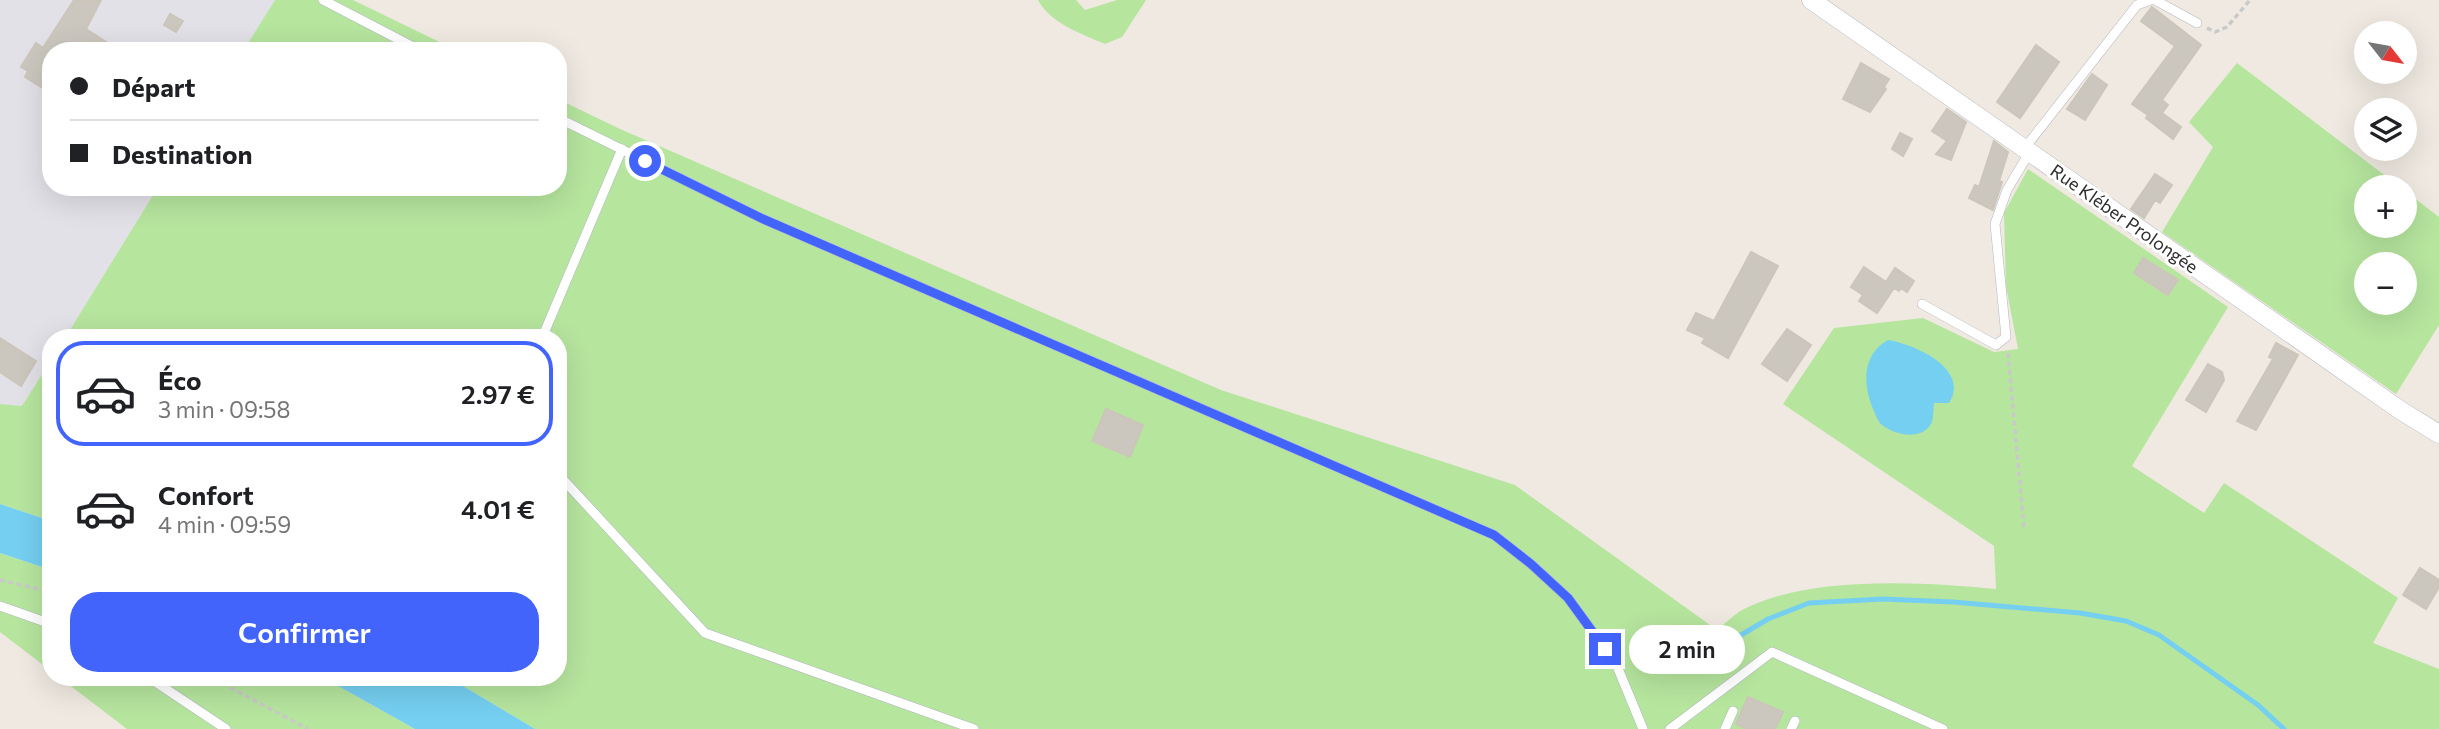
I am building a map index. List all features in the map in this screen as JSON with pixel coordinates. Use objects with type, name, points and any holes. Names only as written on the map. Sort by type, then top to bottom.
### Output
[{"type":"street","name":"Rue Kléber Prolongée","points":[[1811,0],[2400,410],[2439,434]]},
{"type":"lane","points":[[323,0],[404,42]]},
{"type":"lane","points":[[1922,304],[1996,345],[2006,337],[1995,224],[2007,190],[2027,151],[2137,5],[2153,0],[2197,23]]},
{"type":"lane","points":[[567,122],[776,225],[1494,535],[1568,598],[1617,666],[1643,729]]},
{"type":"lane","points":[[545,329],[622,149]]},
{"type":"lane","points":[[567,484],[705,633],[974,729]]},
{"type":"lane","points":[[0,606],[42,621]]},
{"type":"lane","points":[[1671,729],[1772,652],[1943,729]]},
{"type":"lane","points":[[162,686],[226,729]]},
{"type":"lane","points":[[1725,729],[1733,711]]},
{"type":"path","points":[[2197,23],[2215,32],[2227,27],[2250,0]]},
{"type":"path","points":[[2006,337],[2024,529]]},
{"type":"path","points":[[0,580],[42,591]]},
{"type":"path","points":[[228,686],[308,729]]},
{"type":"shaded area","points":[[0,0],[275,0],[249,42],[42,42],[42,196],[152,196],[71,329],[42,329],[42,375],[22,407],[0,404]]},
{"type":"green space","points":[[275,0],[353,0],[439,42],[249,42]]},
{"type":"green space","points":[[1038,0],[1076,0],[1085,10],[1117,0],[1146,0],[1122,37],[1105,44],[1058,21]]},
{"type":"green space","points":[[2237,63],[2354,152],[2354,161],[2366,161],[2384,175],[2354,175],[2354,238],[2417,238],[2417,200],[2439,217],[2439,325],[2396,394],[2162,232],[2213,147],[2189,122]]},
{"type":"green space","points":[[567,103],[620,129],[1221,390],[1515,485],[1717,630],[1735,614],[1769,599],[1832,586],[1901,583],[1996,589],[1994,546],[1783,404],[1834,328],[1923,318],[1994,352],[2018,349],[2006,286],[2004,213],[2028,169],[2228,307],[2132,466],[2204,513],[2224,483],[2398,598],[2373,643],[2439,669],[2439,729],[535,729],[463,686],[567,686],[567,329],[71,329],[152,196],[567,196]]},
{"type":"green space","points":[[42,374],[42,518],[0,504],[0,404],[22,406]]},
{"type":"green space","points":[[0,553],[42,567],[42,664],[0,632]]},
{"type":"green space","points":[[71,686],[338,686],[415,729],[127,729]]},
{"type":"water","points":[[1888,340],[1912,347],[1937,360],[1952,379],[1954,391],[1949,403],[1934,403],[1931,424],[1921,433],[1908,435],[1887,429],[1878,421],[1870,402],[1866,382],[1869,363],[1879,346]]},
{"type":"water","points":[[0,504],[42,518],[42,567],[0,553]]},
{"type":"water","points":[[338,686],[463,686],[535,729],[415,729]]},
{"type":"building","points":[[74,0],[101,0],[86,29],[106,42],[47,42]]},
{"type":"building","points":[[2152,7],[2201,45],[2162,100],[2168,105],[2162,113],[2181,127],[2173,139],[2132,104],[2175,46],[2141,21]]},
{"type":"building","points":[[170,14],[183,21],[176,32],[164,25]]},
{"type":"building","points":[[36,43],[42,47],[42,88],[25,77],[28,71],[21,67]]},
{"type":"building","points":[[2036,45],[2059,62],[2020,118],[1997,102]]},
{"type":"building","points":[[1861,63],[1889,79],[1884,87],[1886,89],[1870,112],[1843,99]]},
{"type":"building","points":[[2092,74],[2107,85],[2085,120],[2067,109]]},
{"type":"building","points":[[1947,109],[1966,122],[1951,160],[1936,154],[1947,141],[1932,131]]},
{"type":"building","points":[[1900,133],[1912,139],[1903,156],[1892,149]]},
{"type":"building","points":[[1994,141],[2008,152],[1993,210],[1969,198],[1975,185],[1979,187]]},
{"type":"building","points":[[2155,174],[2172,185],[2160,203],[2155,200],[2144,218],[2131,209]]},
{"type":"building","points":[[1751,252],[1778,266],[1728,358],[1702,343],[1705,338],[1687,330],[1696,313],[1714,321]]},
{"type":"building","points":[[2143,258],[2178,280],[2168,295],[2134,273]]},
{"type":"building","points":[[1864,267],[1886,282],[1895,268],[1914,281],[1907,292],[1894,288],[1877,313],[1859,301],[1863,295],[1851,287]]},
{"type":"building","points":[[1787,329],[1811,345],[1787,381],[1762,364]]},
{"type":"building","points":[[0,338],[36,361],[21,386],[0,372]]},
{"type":"building","points":[[2276,343],[2298,355],[2256,430],[2237,421],[2273,359],[2269,357]]},
{"type":"building","points":[[2208,364],[2222,372],[2224,380],[2206,412],[2186,400]]},
{"type":"building","points":[[1106,409],[1143,425],[1130,457],[1092,441]]},
{"type":"building","points":[[2420,568],[2439,580],[2439,587],[2426,609],[2403,595]]},
{"type":"building","points":[[1748,697],[1783,712],[1775,729],[1747,729],[1736,724]]},
{"type":"waterway","points":[[1736,638],[1768,619],[1809,603],[1883,599],[2080,613],[2126,621],[2159,635],[2258,705],[2284,729]]},
{"type":"route","points":[[645,161],[763,219],[1494,535],[1568,598],[1605,649]]}]
